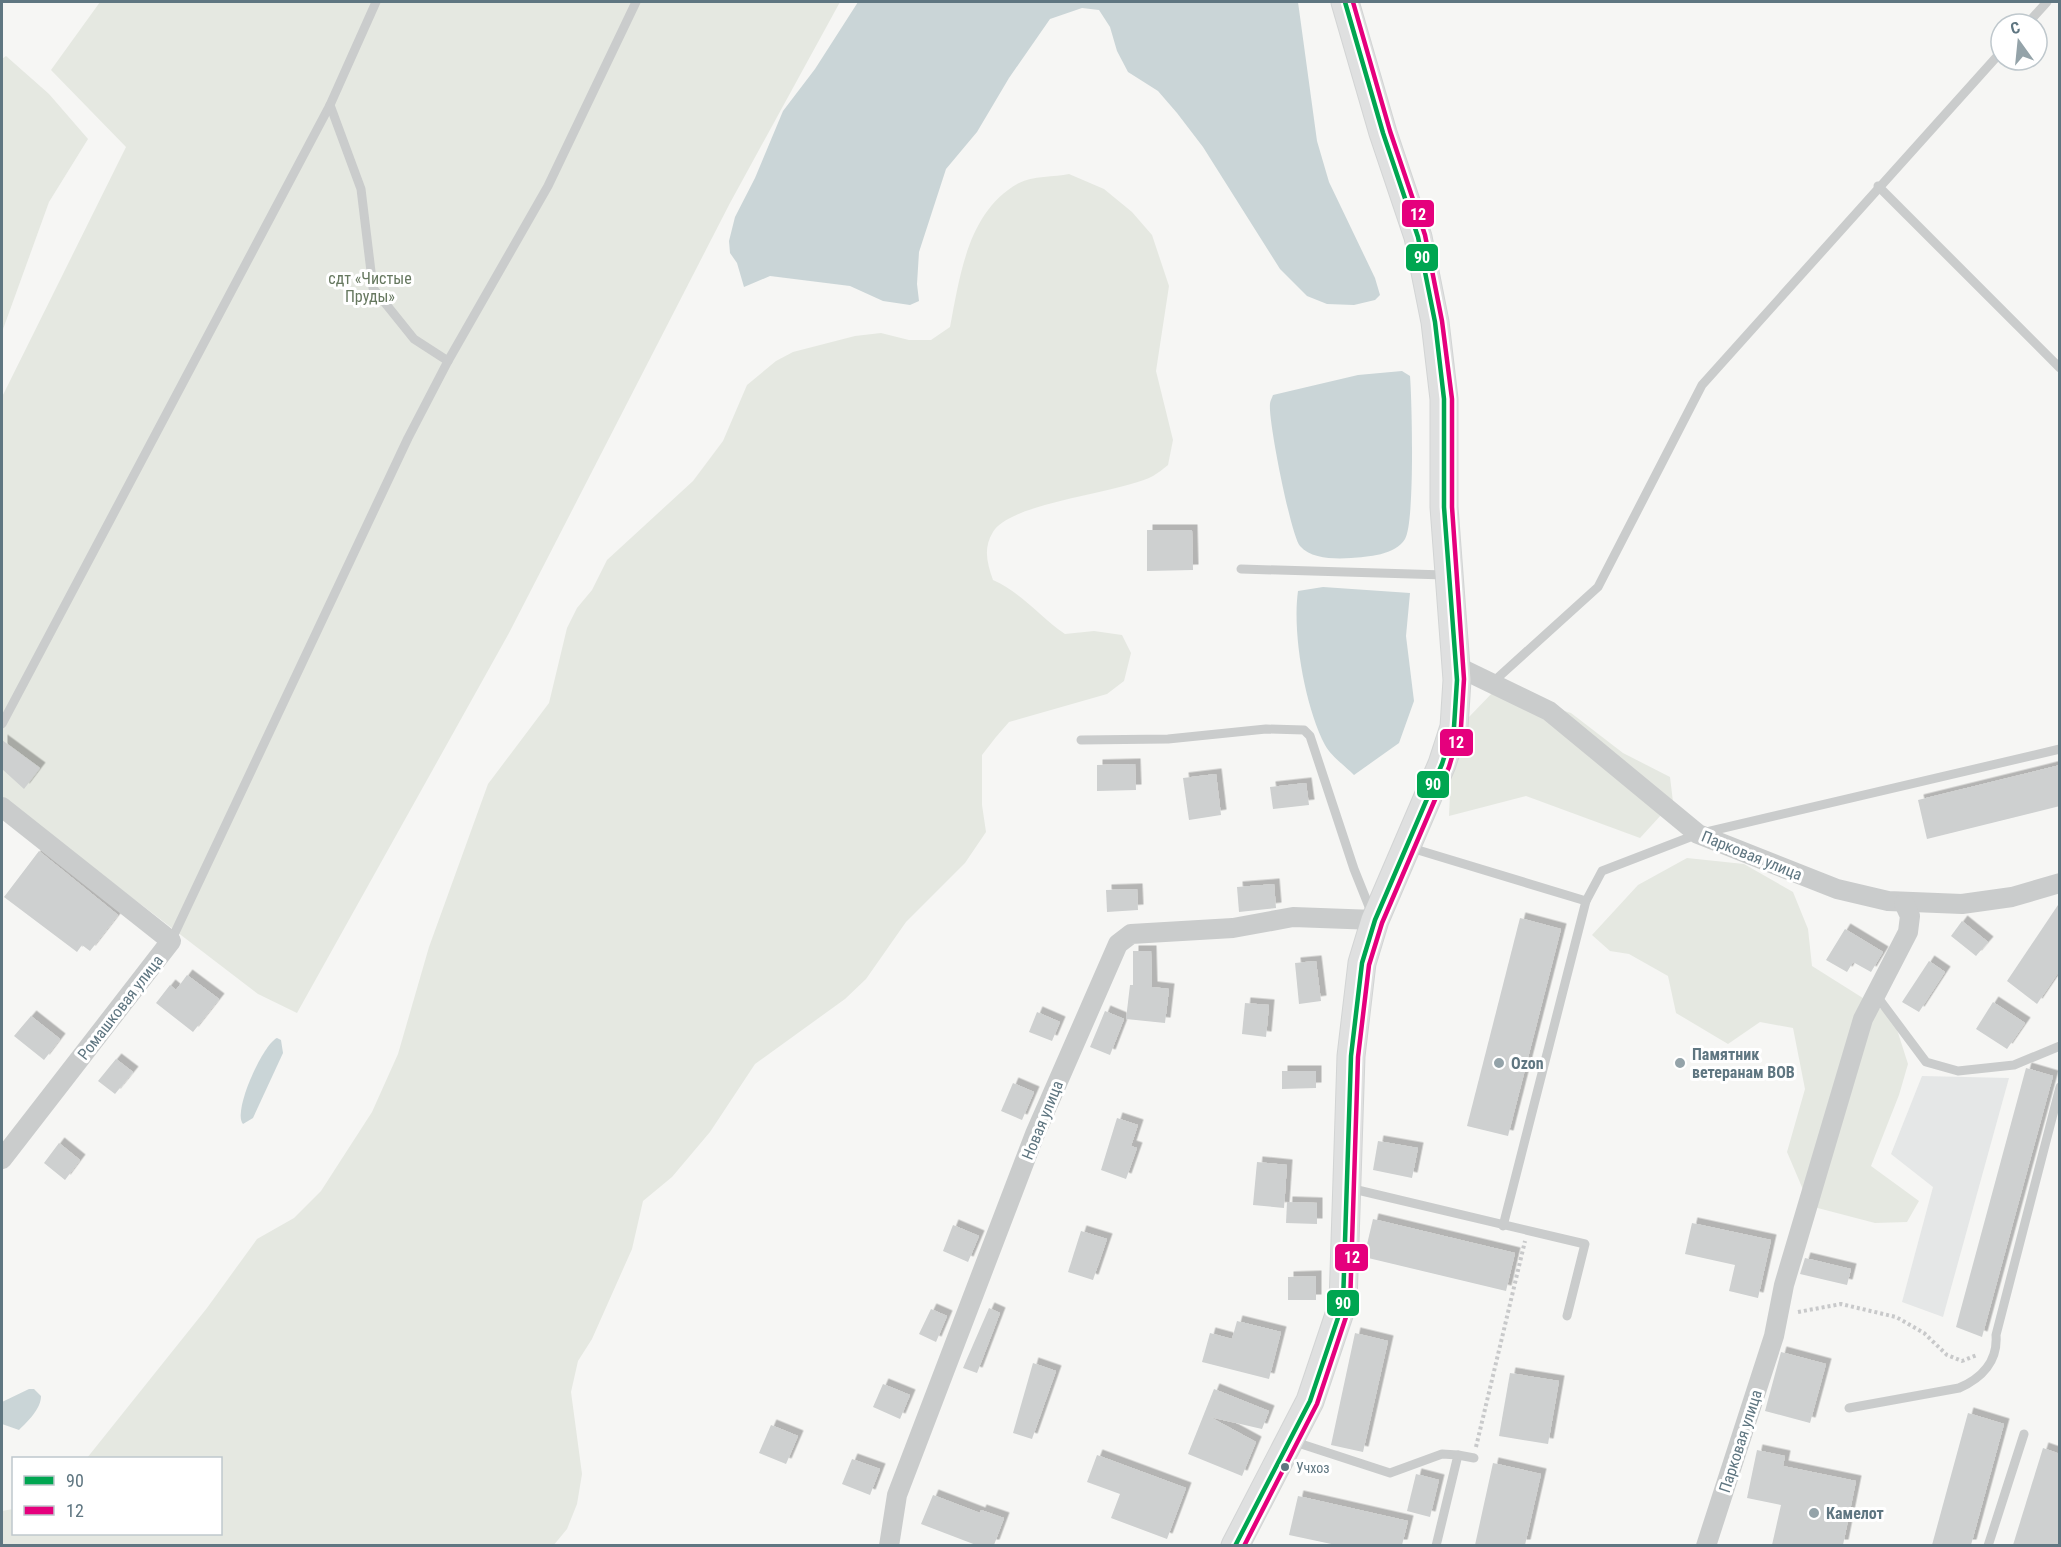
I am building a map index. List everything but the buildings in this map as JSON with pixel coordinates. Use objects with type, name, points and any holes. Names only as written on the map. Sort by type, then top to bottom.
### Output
[{"type":"main road","points":[[1235,1545],[1310,1401],[1343,1303],[1355,1010],[1362,963],[1375,920],[1442,764],[1454,727],[1456,666],[1444,507],[1444,399],[1435,322],[1418,237],[1383,133],[1346,2]]},
{"type":"street","name":"Парковая улица","points":[[1456,666],[1549,711],[1698,834],[1837,889],[1904,903],[1962,904],[2012,897],[2060,883]]},
{"type":"street","name":"Ромашковая улица","points":[[2,807],[171,941],[2,1159]]},
{"type":"street","name":"Парковая улица","points":[[1706,1545],[1774,1336],[1784,1285],[1863,1019],[1908,932],[1910,916],[1904,903]]},
{"type":"street","name":"Новая улица","points":[[889,1545],[892,1517],[906,1473],[1035,1134],[1118,944],[1131,934],[1233,928],[1293,917],[1375,920]]},
{"type":"lane","points":[[2,724],[330,105],[376,2]]},
{"type":"lane","points":[[171,941],[408,438],[448,361],[548,186],[636,2]]},
{"type":"lane","points":[[1493,682],[1598,587],[1702,385],[1878,186],[1989,65]]},
{"type":"lane","points":[[330,105],[361,189],[373,288],[414,339],[448,361]]},
{"type":"lane","points":[[1878,186],[2060,368]]},
{"type":"lane","points":[[1241,569],[1449,575]]},
{"type":"lane","points":[[1081,740],[1168,739],[1266,729],[1304,730],[1310,736],[1354,869],[1375,920]]},
{"type":"lane","points":[[1503,1226],[1586,901],[1602,871],[1698,834],[2060,749]]},
{"type":"lane","points":[[1406,847],[1586,901]]},
{"type":"lane","points":[[1876,994],[1926,1062],[1958,1071],[2014,1065],[2060,1046]]},
{"type":"lane","points":[[1849,1408],[1959,1388],[1973,1382],[1986,1368],[1997,1351],[1996,1335],[2060,1087]]},
{"type":"lane","points":[[1347,1187],[1527,1232],[1585,1244],[1567,1316]]},
{"type":"lane","points":[[1988,1545],[2024,1434]]},
{"type":"lane","points":[[1290,1440],[1390,1473],[1442,1454],[1474,1458]]},
{"type":"lane","points":[[1436,1545],[1458,1455]]},
{"type":"path","points":[[1474,1458],[1527,1232]]},
{"type":"path","points":[[1778,1316],[1841,1304],[1896,1317],[1924,1333],[1947,1355],[1962,1361],[1997,1345]]},
{"type":"shaded area","points":[[858,2],[1298,2],[1317,141],[1329,182],[1375,278],[1380,295],[1375,300],[1354,305],[1327,304],[1307,296],[1280,269],[1203,147],[1177,113],[1158,91],[1128,72],[1117,51],[1110,27],[1099,10],[1082,8],[1050,19],[1009,78],[977,132],[946,169],[919,252],[917,284],[919,301],[910,305],[883,301],[850,286],[770,276],[744,287],[737,263],[730,253],[729,241],[735,217],[755,178],[783,111],[815,69]]},
{"type":"shaded area","points":[[1402,371],[1410,376],[1412,434],[1412,487],[1405,539],[1395,549],[1373,556],[1338,558],[1310,554],[1300,546],[1296,538],[1286,501],[1270,414],[1273,395],[1358,375]]},
{"type":"shaded area","points":[[1323,587],[1410,593],[1406,636],[1414,701],[1399,743],[1354,775],[1334,757],[1325,745],[1312,711],[1302,670],[1297,627],[1298,591]]},
{"type":"shaded area","points":[[277,1038],[281,1040],[283,1053],[253,1118],[243,1124],[241,1117],[245,1093],[264,1052]]},
{"type":"shaded area","points":[[1922,1076],[2009,1078],[1943,1317],[1902,1302],[1933,1187],[1891,1154]]},
{"type":"shaded area","points":[[29,1389],[34,1389],[41,1396],[39,1406],[33,1414],[19,1430],[2,1424],[2,1402]]},
{"type":"green space","name":"сдт «Чистые Пруды»","points":[[100,2],[840,2],[730,203],[509,633],[297,1013],[258,994],[2,798],[2,397],[126,147],[51,70]]},
{"type":"green space","points":[[6,56],[49,94],[88,139],[49,202],[2,332],[2,59]]},
{"type":"green space","points":[[1069,174],[1104,189],[1132,212],[1152,235],[1169,286],[1156,371],[1173,440],[1168,465],[1153,476],[1117,488],[1043,506],[1003,522],[993,532],[988,544],[989,568],[993,580],[1013,591],[1065,634],[1094,631],[1122,635],[1131,653],[1124,681],[1107,694],[1009,722],[982,755],[982,805],[986,832],[965,863],[906,922],[866,979],[845,999],[755,1064],[710,1132],[672,1177],[643,1201],[632,1249],[592,1339],[578,1361],[571,1392],[582,1474],[577,1504],[567,1529],[553,1546],[2,1545],[2,1511],[12,1509],[12,1535],[222,1535],[222,1457],[88,1457],[207,1308],[257,1239],[294,1218],[321,1191],[372,1112],[398,1054],[429,947],[488,784],[549,703],[567,628],[577,608],[592,590],[607,560],[693,481],[723,441],[747,385],[776,361],[793,352],[855,336],[881,333],[909,340],[931,340],[950,327],[963,266],[977,227],[1002,195],[1019,183]]},
{"type":"green space","points":[[1496,689],[1571,713],[1623,753],[1670,777],[1673,802],[1640,838],[1526,796],[1449,816],[1451,771],[1468,718]]},
{"type":"green space","points":[[1687,858],[1744,864],[1793,892],[1808,929],[1812,966],[1893,1017],[1908,1064],[1899,1095],[1871,1166],[1919,1201],[1907,1222],[1875,1223],[1810,1206],[1787,1152],[1805,1089],[1793,1028],[1760,1022],[1728,1044],[1676,1013],[1668,976],[1629,954],[1610,951],[1592,935],[1638,885]]},
{"type":"transit line","name":"90","points":[[1235,1546],[1310,1401],[1343,1303],[1351,1056],[1362,963],[1375,920],[1442,764],[1454,727],[1457,680],[1444,507],[1444,399],[1435,322],[1418,237],[1383,133],[1345,2]]},
{"type":"transit line","name":"12","points":[[1244,1546],[1317,1404],[1350,1305],[1358,1057],[1369,965],[1382,923],[1449,767],[1461,727],[1464,679],[1452,507],[1452,399],[1442,321],[1425,235],[1390,131],[1353,2]]},
{"type":"place","name":"Ozon","points":[[1499,1063]]},
{"type":"place","name":"Памятник ветеранам ВОВ","points":[[1680,1063]]},
{"type":"place","name":"Учхоз","points":[[1285,1467]]},
{"type":"place","name":"Камелот","points":[[1814,1513]]}]
